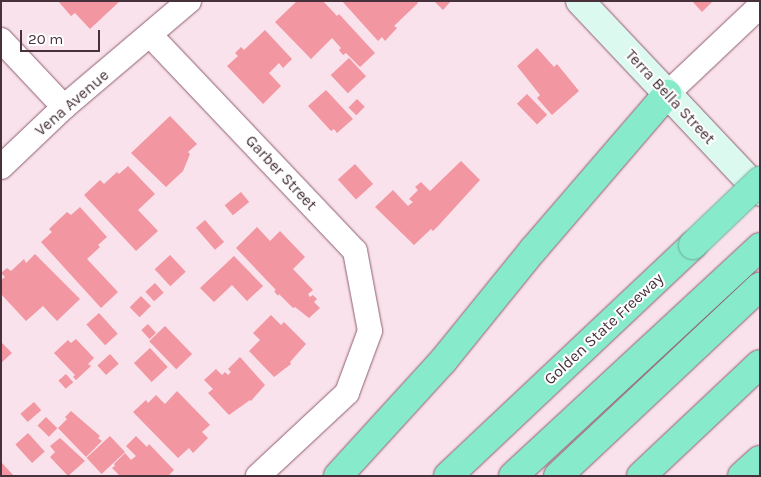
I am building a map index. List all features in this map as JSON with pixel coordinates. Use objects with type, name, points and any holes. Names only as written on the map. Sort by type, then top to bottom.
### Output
[{"type":"highway","points":[[338,476],[443,361],[533,250],[667,94]]},
{"type":"highway","name":"Golden State Freeway","points":[[448,476],[760,181]]},
{"type":"highway","points":[[513,476],[760,247]]},
{"type":"highway","points":[[558,476],[752,294]]},
{"type":"highway","points":[[641,476],[760,364]]},
{"type":"highway","points":[[742,476],[760,460]]},
{"type":"main road","name":"Terra Bella Street","points":[[580,1],[760,192]]},
{"type":"street","name":"Vena Avenue","points":[[1,167],[64,107],[151,36],[189,1]]},
{"type":"street","points":[[667,94],[760,6]]},
{"type":"street","name":"Garber Street","points":[[151,36],[355,251],[370,332],[347,393],[258,476]]},
{"type":"street","points":[[1,40],[64,107]]},
{"type":"building","points":[[58,1],[120,1],[90,29],[75,13],[71,16]]},
{"type":"building","points":[[297,1],[323,1],[337,16],[339,14],[375,53],[360,67],[346,53],[343,55],[339,50],[341,48],[332,38],[311,59],[275,22]]},
{"type":"building","points":[[342,1],[417,1],[418,3],[394,26],[397,28],[385,41],[382,37],[378,41]]},
{"type":"building","points":[[434,1],[451,1],[443,10]]},
{"type":"building","points":[[692,1],[713,1],[702,12]]},
{"type":"building","points":[[265,30],[292,59],[283,68],[279,63],[269,73],[281,86],[263,104],[227,66],[238,56],[235,53],[241,47],[244,50]]},
{"type":"building","points":[[537,48],[554,67],[557,64],[579,91],[552,115],[537,98],[540,95],[517,66]]},
{"type":"building","points":[[349,58],[366,76],[348,93],[331,75]]},
{"type":"building","points":[[326,90],[353,119],[337,133],[334,129],[331,131],[308,106]]},
{"type":"building","points":[[527,94],[547,115],[537,125],[517,104]]},
{"type":"building","points":[[357,99],[365,107],[356,115],[349,107]]},
{"type":"building","points":[[170,116],[197,144],[188,152],[190,154],[183,171],[166,187],[131,153]]},
{"type":"building","points":[[461,161],[480,180],[433,231],[431,229],[414,245],[375,207],[393,190],[408,206],[413,202],[409,199],[418,190],[415,187],[421,182],[430,191]]},
{"type":"building","points":[[355,164],[373,184],[356,199],[338,179]]},
{"type":"building","points":[[128,166],[155,194],[138,210],[158,231],[136,251],[84,195],[100,180],[104,184],[117,172],[119,174]]},
{"type":"building","points":[[241,192],[249,202],[233,215],[225,205]]},
{"type":"building","points":[[80,207],[107,237],[98,245],[100,247],[87,259],[118,292],[101,308],[41,242],[52,232],[49,229],[67,212],[71,215]]},
{"type":"building","points":[[205,220],[224,242],[215,250],[196,228]]},
{"type":"building","points":[[257,227],[270,241],[280,231],[305,257],[293,269],[313,290],[308,294],[310,297],[313,295],[317,299],[314,302],[320,308],[309,318],[295,307],[293,308],[279,294],[278,296],[274,291],[276,290],[236,248]]},
{"type":"building","points":[[35,254],[80,299],[57,321],[43,306],[26,321],[1,294],[1,280],[5,277],[1,273],[7,268],[11,271],[24,259],[26,263]]},
{"type":"building","points":[[170,255],[186,272],[170,286],[155,269]]},
{"type":"building","points":[[234,256],[263,286],[247,301],[232,285],[214,302],[200,288]]},
{"type":"building","points":[[155,283],[164,293],[154,301],[145,292]]},
{"type":"building","points":[[141,296],[151,306],[140,317],[130,307]]},
{"type":"building","points":[[99,313],[118,334],[105,345],[86,324]]},
{"type":"building","points":[[271,315],[281,325],[284,322],[306,344],[290,362],[291,364],[274,377],[249,351],[260,340],[253,333]]},
{"type":"building","points":[[148,324],[156,333],[149,339],[141,330]]},
{"type":"building","points":[[165,326],[192,354],[176,369],[149,341]]},
{"type":"building","points":[[76,339],[94,358],[88,364],[91,366],[76,380],[73,377],[75,375],[54,353],[68,340],[71,343]]},
{"type":"building","points":[[1,342],[12,353],[1,363]]},
{"type":"building","points":[[150,348],[168,367],[152,382],[134,363]]},
{"type":"building","points":[[110,354],[119,364],[106,375],[97,365]]},
{"type":"building","points":[[240,357],[265,385],[251,401],[229,415],[208,393],[213,389],[204,380],[216,369],[222,375],[225,372],[228,375],[231,372],[228,369]]},
{"type":"building","points":[[66,374],[73,382],[66,389],[58,381]]},
{"type":"building","points":[[177,391],[210,425],[202,432],[208,438],[193,453],[189,448],[178,458],[133,412],[146,400],[148,403],[156,395],[165,404]]},
{"type":"building","points":[[34,402],[41,410],[28,422],[20,414]]},
{"type":"building","points":[[71,411],[100,436],[98,438],[102,441],[86,457],[58,428],[67,419],[65,417]]},
{"type":"building","points":[[46,417],[57,428],[49,437],[38,425]]},
{"type":"building","points":[[28,433],[45,452],[32,463],[15,444]]},
{"type":"building","points":[[110,436],[125,452],[102,474],[87,458]]},
{"type":"building","points":[[136,436],[147,447],[149,444],[174,470],[168,476],[120,476],[112,468],[125,453],[131,460],[136,456],[126,446]]},
{"type":"building","points":[[60,438],[85,461],[68,476],[50,457],[55,452],[50,446]]},
{"type":"building","points":[[1,462],[14,476],[1,476]]}]
